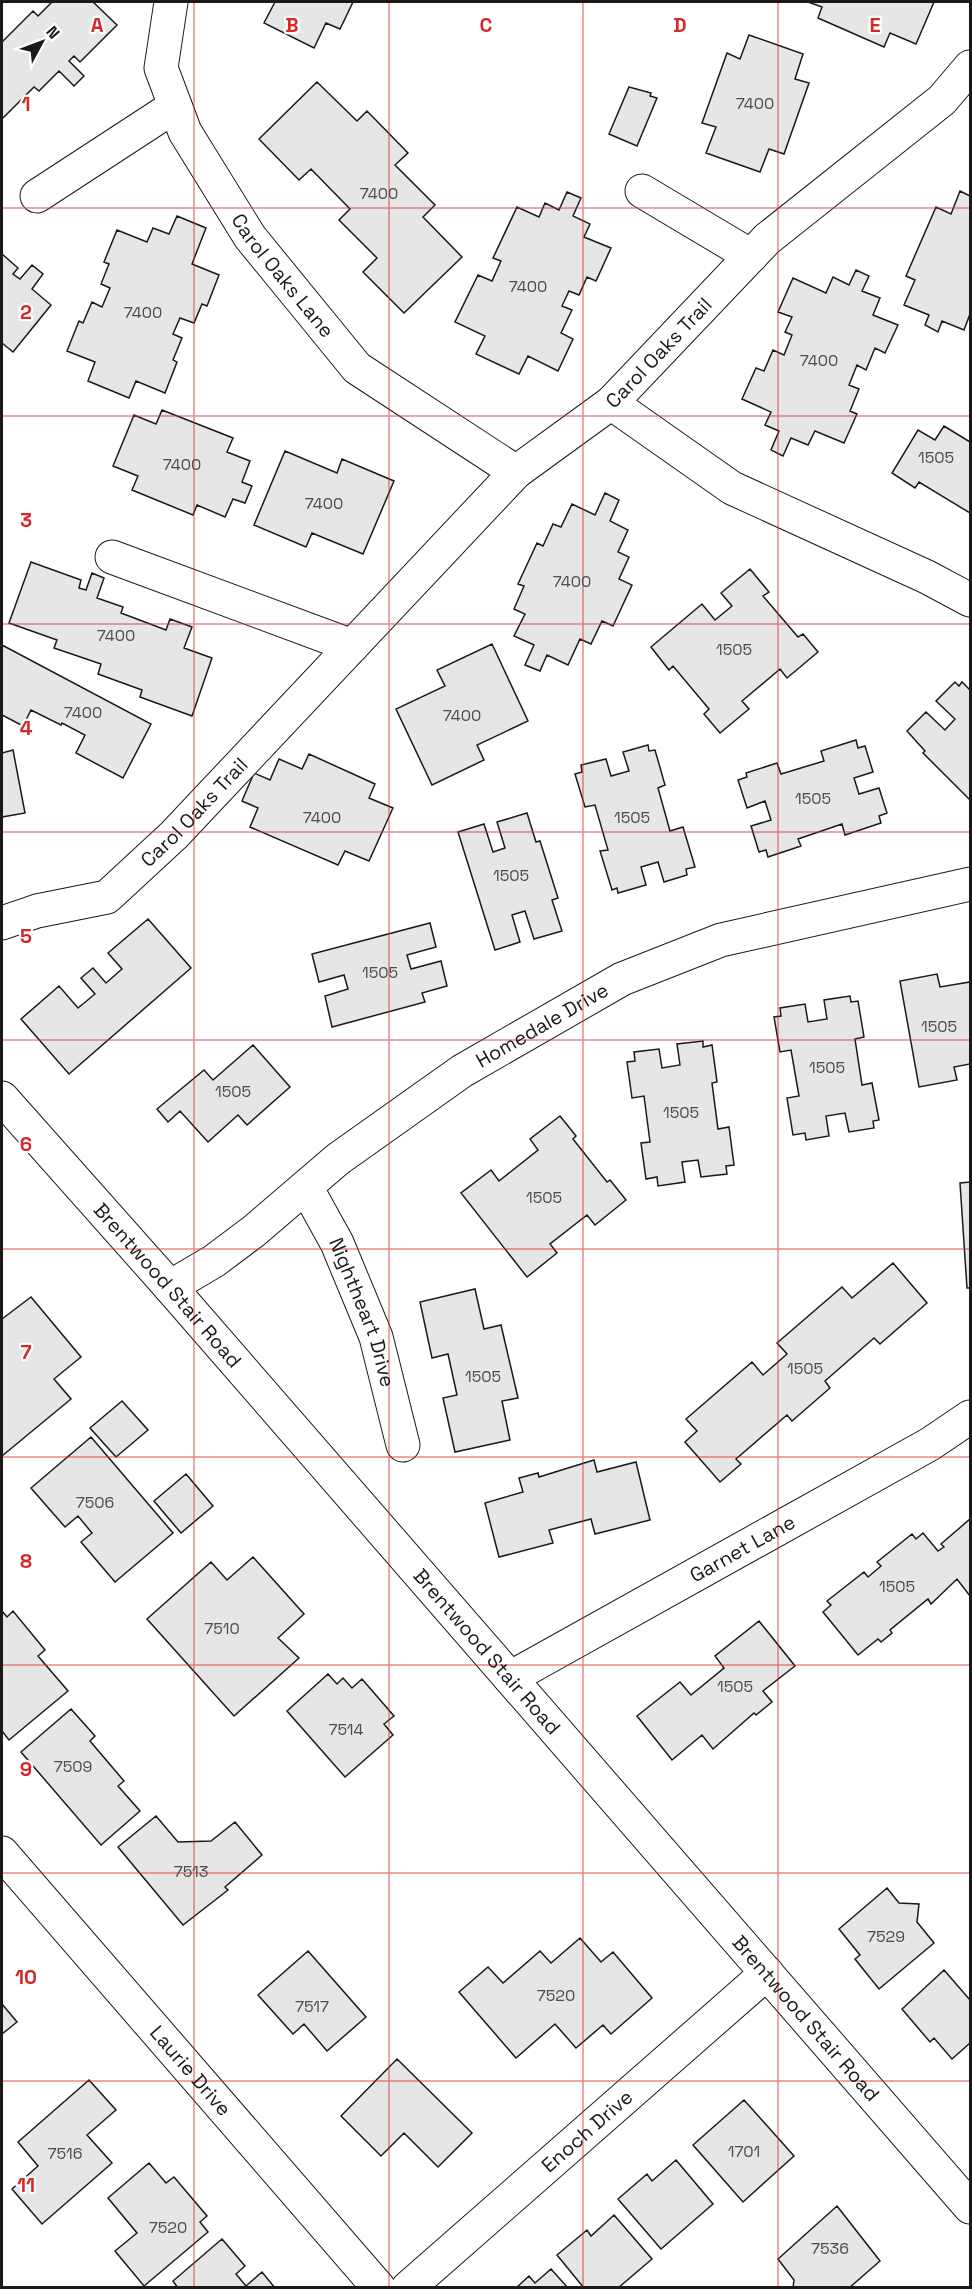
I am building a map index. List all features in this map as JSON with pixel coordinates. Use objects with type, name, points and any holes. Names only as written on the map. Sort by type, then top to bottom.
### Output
[{"type":"street","name":"Carol Oaks Lane","points":[[171,2],[161,68],[185,132],[250,237],[357,368],[516,472]]},
{"type":"street","name":"Carol Oaks Trail","points":[[2,923],[37,911],[107,897],[174,835],[516,472],[611,403],[767,239],[942,100],[970,67]]},
{"type":"street","points":[[36,196],[175,106]]},
{"type":"street","points":[[642,191],[751,256]]},
{"type":"street","points":[[611,403],[732,488],[927,576],[970,600]]},
{"type":"street","points":[[112,557],[352,646]]},
{"type":"street","name":"Homedale Drive","points":[[171,1287],[214,1262],[338,1158],[462,1071],[622,979],[721,940],[970,884]]},
{"type":"street","name":"Brentwood Stair Road","points":[[2,1098],[171,1287],[970,2207]]},
{"type":"street","name":"Nightheart Drive","points":[[306,1187],[337,1243],[376,1337],[403,1445]]},
{"type":"street","name":"Garnet Lane","points":[[510,1678],[930,1444],[970,1417]]},
{"type":"street","name":"Laurie Drive","points":[[2,1853],[379,2288]]},
{"type":"street","name":"Enoch Drive","points":[[408,2288],[767,1973]]},
{"type":"building","points":[[52,2],[93,2],[117,25],[80,62],[74,56],[69,61],[84,76],[74,86],[59,71],[39,91],[34,87],[2,119],[2,42],[33,11],[38,16]]},
{"type":"building","points":[[275,2],[353,2],[340,29],[326,23],[314,48],[264,23]]},
{"type":"building","points":[[808,2],[934,2],[916,44],[890,33],[884,47],[818,18],[822,7]]},
{"type":"building","points":[[749,35],[803,54],[795,79],[809,83],[784,154],[769,149],[760,172],[706,153],[716,127],[702,123],[727,53],[740,59]]},
{"type":"building","points":[[317,82],[357,121],[367,111],[408,153],[395,165],[435,205],[423,217],[462,257],[404,313],[363,272],[377,258],[339,220],[350,209],[311,169],[299,180],[259,139]]},
{"type":"building","points":[[629,87],[651,93],[650,96],[657,98],[637,146],[609,134]]},
{"type":"building","points":[[960,191],[970,196],[970,314],[964,330],[942,321],[938,332],[925,325],[929,315],[904,305],[915,280],[906,276],[936,207],[951,214]]},
{"type":"building","points":[[567,192],[581,198],[573,216],[590,224],[584,237],[611,248],[596,281],[587,277],[579,295],[569,291],[562,306],[572,310],[561,333],[573,339],[558,371],[528,356],[519,374],[476,354],[485,336],[455,322],[478,275],[492,281],[501,261],[493,258],[517,207],[539,217],[545,203],[559,210]]},
{"type":"building","points":[[177,216],[206,228],[192,264],[219,275],[207,306],[202,304],[194,323],[180,318],[173,334],[182,338],[173,360],[177,362],[165,393],[136,381],[129,398],[88,381],[95,362],[67,351],[79,321],[83,323],[92,302],[102,307],[110,288],[101,284],[109,264],[104,262],[117,230],[147,242],[153,228],[169,234]]},
{"type":"building","points":[[2,254],[18,268],[13,274],[20,279],[32,265],[43,274],[32,289],[51,305],[13,352],[2,343]]},
{"type":"building","points":[[856,270],[869,276],[862,291],[880,298],[873,315],[898,325],[885,353],[875,348],[866,370],[857,365],[849,385],[859,389],[850,411],[857,414],[844,443],[815,431],[808,445],[791,438],[783,456],[771,450],[779,431],[765,425],[771,412],[742,399],[756,368],[764,371],[773,350],[784,355],[792,335],[785,332],[792,317],[778,312],[793,278],[826,293],[833,277],[849,285]]},
{"type":"building","points":[[162,410],[233,438],[227,452],[250,461],[242,482],[252,486],[245,503],[233,499],[225,517],[197,505],[193,515],[132,490],[138,476],[113,466],[134,415],[156,424]]},
{"type":"building","points":[[944,426],[970,442],[970,513],[919,482],[915,488],[892,473],[918,430],[935,440]]},
{"type":"building","points":[[285,451],[337,473],[342,459],[394,481],[363,554],[312,533],[306,547],[254,525]]},
{"type":"building","points":[[605,493],[619,500],[610,521],[628,530],[618,552],[629,557],[619,579],[632,585],[613,626],[602,621],[591,644],[580,639],[568,665],[547,655],[540,671],[525,665],[534,645],[514,636],[525,614],[514,609],[524,586],[518,584],[537,543],[543,546],[553,524],[561,527],[572,504],[595,515]]},
{"type":"building","points":[[31,562],[81,580],[79,588],[86,590],[92,573],[104,578],[97,598],[123,607],[121,613],[166,630],[170,619],[192,627],[184,648],[212,658],[192,716],[140,697],[142,690],[98,674],[101,664],[54,648],[57,640],[9,623]]},
{"type":"building","points":[[750,569],[769,592],[763,596],[798,637],[803,634],[818,652],[787,678],[780,669],[742,701],[749,709],[720,733],[704,714],[709,709],[673,666],[669,670],[651,647],[702,604],[715,620],[732,606],[721,593]]},
{"type":"building","points":[[492,644],[528,721],[477,745],[484,760],[432,785],[396,709],[445,686],[437,670]]},
{"type":"building","points":[[2,645],[151,724],[123,778],[76,753],[85,735],[62,723],[61,725],[31,710],[23,726],[2,715]]},
{"type":"building","points":[[955,682],[959,686],[962,682],[970,690],[970,800],[923,753],[925,751],[907,731],[926,712],[945,730],[955,719],[936,701]]},
{"type":"building","points":[[856,740],[858,748],[865,746],[873,772],[854,778],[859,794],[879,788],[887,813],[879,816],[881,823],[845,835],[842,824],[798,839],[801,846],[768,857],[766,850],[759,852],[751,826],[771,820],[765,801],[747,808],[738,780],[747,777],[746,773],[777,763],[781,774],[824,761],[821,751]]},
{"type":"building","points":[[648,745],[649,751],[655,750],[665,785],[658,788],[670,831],[683,827],[695,867],[686,869],[687,875],[664,882],[658,862],[641,867],[646,885],[618,893],[617,888],[612,890],[600,851],[608,850],[595,805],[585,807],[575,774],[582,772],[581,765],[606,759],[611,776],[629,771],[623,752]]},
{"type":"building","points":[[13,750],[25,813],[2,817],[2,753]]},
{"type":"building","points":[[309,754],[375,784],[369,798],[393,808],[369,861],[345,851],[338,865],[250,827],[258,808],[242,801],[254,773],[270,780],[279,759],[302,769]]},
{"type":"building","points":[[527,813],[536,842],[540,841],[558,898],[552,900],[562,931],[534,939],[525,911],[512,915],[520,942],[495,950],[458,832],[484,824],[493,852],[505,848],[497,822]]},
{"type":"building","points":[[148,919],[191,968],[69,1074],[21,1019],[59,986],[78,1008],[95,994],[81,978],[93,968],[106,983],[122,969],[108,953]]},
{"type":"building","points":[[430,923],[436,947],[407,955],[411,969],[441,961],[447,986],[422,993],[425,1002],[332,1027],[325,996],[348,989],[344,975],[319,982],[312,954]]},
{"type":"building","points":[[937,974],[940,987],[970,982],[970,1064],[954,1067],[957,1080],[919,1087],[900,981]]},
{"type":"building","points":[[850,996],[851,1002],[858,1001],[864,1037],[855,1039],[862,1085],[872,1083],[879,1120],[873,1121],[874,1128],[849,1132],[845,1113],[826,1116],[829,1136],[806,1140],[805,1133],[793,1135],[787,1098],[799,1096],[791,1050],[780,1052],[774,1017],[781,1016],[780,1008],[805,1004],[808,1022],[827,1019],[824,1000]]},
{"type":"building","points":[[703,1041],[703,1047],[712,1045],[717,1082],[712,1083],[718,1129],[729,1127],[734,1165],[726,1166],[727,1174],[701,1177],[698,1160],[682,1162],[685,1182],[658,1186],[657,1177],[646,1179],[641,1143],[650,1142],[644,1096],[632,1098],[627,1062],[635,1061],[634,1052],[659,1049],[662,1068],[680,1065],[677,1044]]},
{"type":"building","points":[[253,1045],[290,1087],[247,1125],[238,1115],[208,1142],[180,1111],[168,1122],[157,1109],[204,1070],[213,1080]]},
{"type":"building","points":[[560,1116],[576,1136],[573,1139],[607,1182],[610,1180],[626,1200],[595,1225],[587,1215],[550,1244],[557,1253],[527,1277],[461,1193],[491,1170],[499,1181],[538,1150],[530,1139]]},
{"type":"building","points":[[970,1182],[970,1288],[967,1288],[960,1183]]},
{"type":"building","points":[[893,1263],[927,1303],[880,1344],[874,1338],[825,1381],[830,1388],[792,1421],[787,1415],[736,1459],[741,1464],[720,1482],[685,1442],[697,1431],[686,1419],[752,1362],[763,1375],[787,1354],[777,1343],[842,1287],[852,1298]]},
{"type":"building","points":[[475,1289],[484,1329],[501,1325],[518,1398],[502,1401],[510,1440],[455,1452],[443,1398],[457,1395],[448,1354],[432,1358],[420,1302]]},
{"type":"building","points":[[31,1297],[81,1357],[54,1379],[71,1399],[2,1456],[2,1319]]},
{"type":"building","points":[[122,1401],[148,1430],[116,1457],[90,1428]]},
{"type":"building","points":[[91,1437],[173,1533],[115,1582],[81,1542],[92,1533],[78,1516],[65,1527],[31,1488]]},
{"type":"building","points":[[594,1460],[597,1472],[636,1462],[650,1520],[595,1534],[591,1519],[549,1530],[553,1543],[499,1557],[485,1503],[523,1492],[519,1478],[538,1473],[539,1477]]},
{"type":"building","points":[[186,1474],[213,1506],[181,1533],[154,1501]]},
{"type":"building","points":[[970,1519],[970,1596],[957,1579],[931,1604],[928,1599],[890,1630],[892,1633],[881,1642],[878,1639],[858,1655],[823,1612],[831,1605],[827,1601],[864,1572],[868,1577],[881,1566],[877,1562],[912,1534],[916,1539],[923,1533],[938,1551],[944,1547],[941,1544]]},
{"type":"building","points":[[253,1557],[304,1614],[278,1638],[299,1658],[234,1716],[147,1619],[211,1562],[227,1580]]},
{"type":"building","points":[[2,1611],[7,1617],[13,1611],[45,1650],[38,1656],[68,1691],[9,1740],[2,1731]]},
{"type":"building","points":[[759,1621],[795,1666],[763,1691],[772,1702],[756,1715],[754,1713],[713,1749],[702,1735],[672,1760],[637,1716],[680,1682],[691,1695],[724,1668],[715,1656]]},
{"type":"building","points":[[328,1674],[337,1684],[343,1678],[352,1688],[362,1679],[394,1716],[384,1724],[393,1735],[345,1777],[287,1711]]},
{"type":"building","points":[[71,1709],[95,1736],[90,1741],[124,1781],[118,1786],[140,1811],[101,1845],[21,1752]]},
{"type":"building","points":[[156,1816],[178,1842],[211,1841],[235,1822],[262,1855],[225,1887],[228,1890],[183,1925],[118,1847]]},
{"type":"building","points":[[887,1888],[899,1903],[919,1904],[917,1922],[934,1943],[879,1989],[855,1959],[860,1955],[839,1929]]},
{"type":"building","points":[[580,1938],[601,1962],[613,1952],[652,1998],[611,2034],[603,2025],[576,2048],[555,2024],[516,2058],[459,1992],[488,1967],[503,1983],[540,1951],[551,1963]]},
{"type":"building","points":[[308,1951],[366,2017],[327,2051],[304,2024],[293,2034],[258,1995]]},
{"type":"building","points":[[944,1970],[970,2000],[970,2043],[952,2059],[934,2038],[930,2042],[902,2009]]},
{"type":"building","points":[[2,2004],[17,2022],[2,2034]]},
{"type":"building","points":[[397,2059],[472,2133],[438,2167],[404,2133],[381,2156],[341,2116]]},
{"type":"building","points":[[89,2080],[116,2110],[87,2135],[112,2163],[42,2224],[12,2189],[38,2166],[18,2142]]},
{"type":"building","points":[[744,2100],[794,2156],[743,2202],[693,2145]]},
{"type":"building","points":[[676,2160],[713,2204],[661,2249],[618,2199],[647,2174],[652,2181]]},
{"type":"building","points":[[149,2163],[166,2183],[174,2177],[207,2216],[200,2222],[208,2232],[144,2286],[115,2251],[137,2233],[108,2198]]},
{"type":"building","points":[[837,2206],[880,2261],[849,2288],[793,2288],[794,2280],[778,2259]]},
{"type":"building","points":[[614,2215],[652,2259],[618,2288],[584,2288],[557,2255],[587,2230],[591,2236]]},
{"type":"building","points":[[222,2239],[245,2266],[236,2274],[246,2286],[262,2272],[275,2288],[178,2288],[173,2281]]},
{"type":"building","points":[[551,2269],[568,2288],[516,2288],[529,2276],[535,2283]]}]
